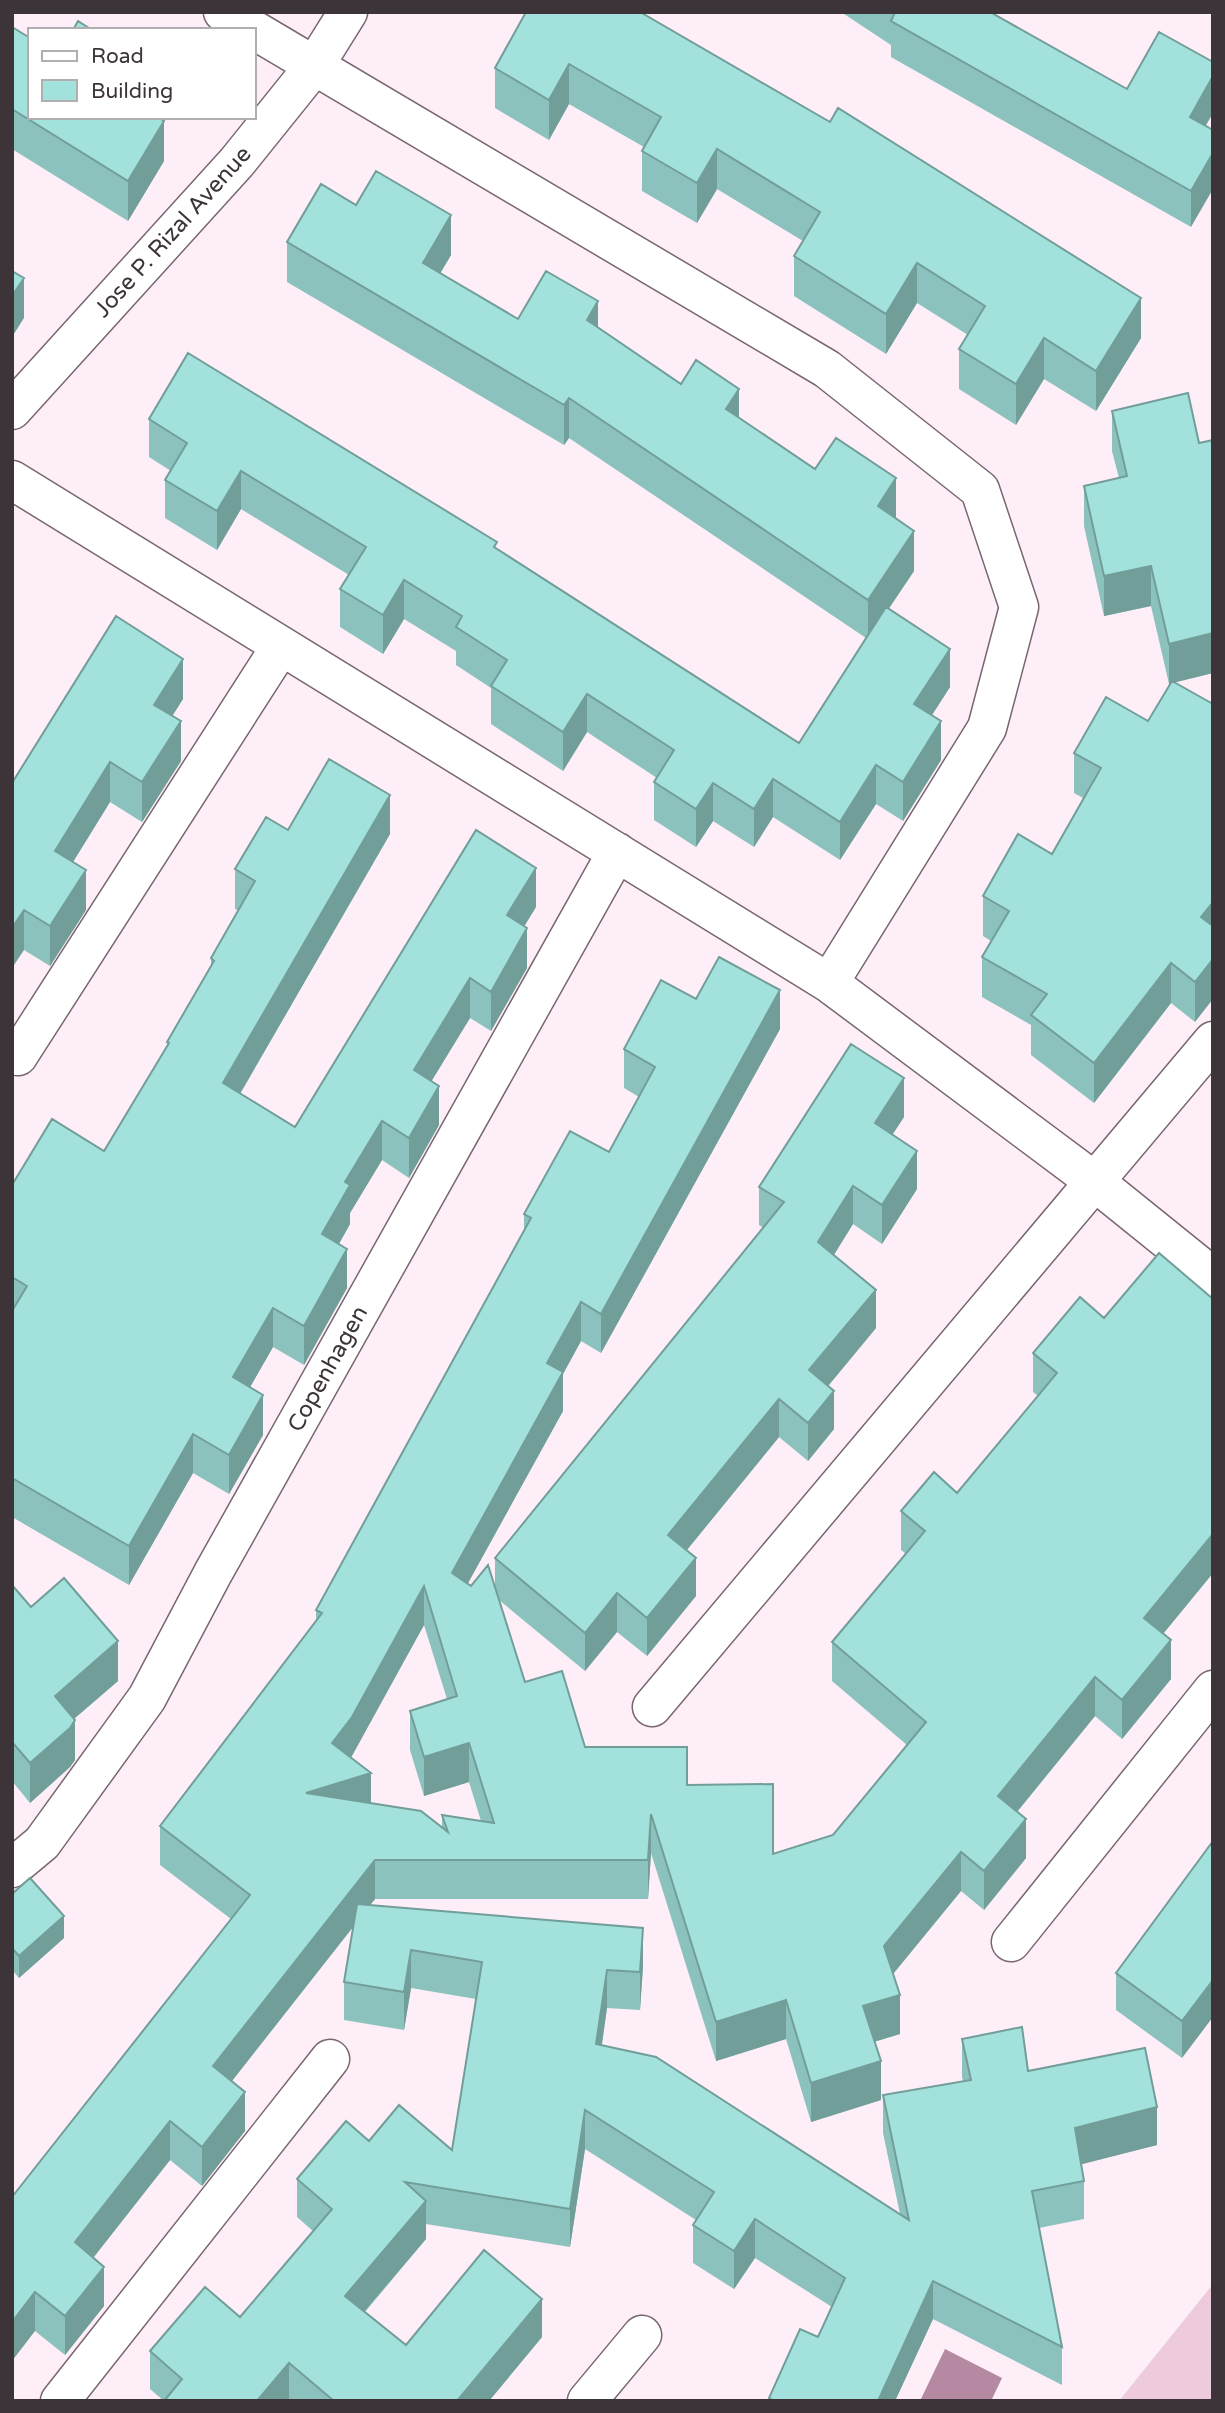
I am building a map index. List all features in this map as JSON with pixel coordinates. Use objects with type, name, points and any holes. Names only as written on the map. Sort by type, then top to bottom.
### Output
[{"type":"street","points":[[223,12],[251,28]]},
{"type":"street","name":"Jose P. Rizal Avenue","points":[[12,410],[237,162],[315,65],[348,12]]},
{"type":"street","points":[[256,31],[827,369],[981,490],[1019,607],[987,728],[829,983]]},
{"type":"street","points":[[12,480],[829,983],[1094,1181],[1213,1276]]},
{"type":"street","points":[[14,1057],[281,646]]},
{"type":"street","name":"Copenhagen","points":[[12,1868],[42,1843],[147,1698],[213,1573],[617,852]]},
{"type":"street","points":[[652,1707],[1213,1041]]},
{"type":"street","points":[[1011,1942],[1213,1690]]},
{"type":"street","points":[[60,2401],[330,2059]]},
{"type":"street","points":[[587,2401],[642,2335]]},
{"type":"shaded area","points":[[1213,2284],[1213,2401],[1119,2401]]},
{"type":"shaded area","points":[[945,2349],[1002,2378],[991,2401],[920,2401]]},
{"type":"building","points":[[526,12],[640,12],[830,122],[838,108],[1141,298],[1096,371],[1044,338],[1016,384],[959,349],[985,306],[917,263],[886,314],[794,256],[820,212],[717,149],[697,183],[642,151],[661,117],[569,64],[549,100],[495,68]]},
{"type":"building","points":[[895,12],[990,12],[1127,89],[1159,32],[1213,62],[1213,76],[1190,117],[1213,130],[1213,153],[1191,191],[891,21]]},
{"type":"building","points":[[78,21],[89,28],[74,28]]},
{"type":"building","points":[[12,27],[28,37],[28,119],[12,109]]},
{"type":"building","points":[[28,119],[161,119],[164,121],[128,181]]},
{"type":"building","points":[[376,171],[451,215],[423,263],[518,319],[546,271],[598,301],[587,320],[681,384],[696,360],[739,389],[726,409],[815,469],[836,438],[896,478],[878,506],[914,531],[868,600],[569,398],[564,405],[287,242],[321,184],[356,205]]},
{"type":"building","points":[[12,271],[24,278],[12,296]]},
{"type":"building","points":[[188,353],[497,542],[494,547],[799,743],[886,607],[950,649],[914,704],[941,721],[903,782],[876,765],[840,822],[773,779],[754,809],[713,783],[696,809],[654,782],[674,750],[587,694],[563,732],[491,686],[507,660],[456,627],[462,616],[404,580],[383,615],[340,589],[366,547],[241,471],[217,511],[165,480],[187,443],[149,419]]},
{"type":"building","points":[[1188,393],[1199,443],[1213,440],[1213,633],[1169,644],[1151,566],[1104,576],[1084,486],[1127,476],[1112,411]]},
{"type":"building","points":[[116,616],[183,659],[154,705],[181,721],[142,782],[110,762],[55,851],[86,870],[50,926],[24,910],[12,928],[12,783]]},
{"type":"building","points":[[1172,681],[1213,704],[1213,902],[1201,917],[1213,926],[1213,959],[1195,982],[1171,963],[1094,1063],[1031,1015],[1047,994],[982,957],[1009,911],[983,896],[1018,834],[1052,854],[1101,768],[1074,753],[1106,697],[1148,721]]},
{"type":"building","points":[[329,759],[390,795],[223,1083],[295,1127],[476,830],[536,868],[507,915],[527,928],[491,992],[470,978],[414,1070],[439,1086],[409,1138],[382,1121],[345,1182],[350,1185],[322,1234],[347,1249],[304,1326],[273,1308],[233,1377],[263,1395],[229,1455],[193,1434],[129,1546],[12,1478],[12,1311],[27,1286],[12,1277],[12,1185],[52,1119],[104,1151],[169,1043],[167,1042],[214,961],[211,958],[255,881],[235,869],[266,817],[288,830]]},
{"type":"building","points":[[719,957],[780,990],[601,1314],[581,1302],[547,1363],[563,1372],[452,1573],[471,1586],[488,1565],[525,1682],[562,1671],[585,1747],[687,1747],[687,1785],[773,1784],[773,1854],[833,1835],[926,1722],[832,1642],[925,1531],[901,1511],[934,1472],[957,1493],[1057,1373],[1033,1353],[1080,1297],[1104,1318],[1159,1253],[1213,1299],[1213,1534],[1144,1618],[1171,1640],[1122,1700],[1095,1677],[998,1796],[1026,1819],[984,1871],[961,1852],[884,1946],[900,1995],[863,2006],[881,2061],[811,2083],[786,2000],[716,2022],[651,1814],[648,1860],[375,1860],[213,2066],[245,2092],[202,2147],[170,2121],[75,2242],[104,2267],[65,2316],[35,2292],[12,2322],[12,2197],[250,1895],[160,1826],[322,1613],[316,1610],[531,1218],[524,1214],[570,1131],[609,1152],[655,1067],[624,1049],[661,980],[696,999]],"holes":[[[424,1586],[457,1696],[410,1711],[424,1757],[469,1743],[494,1823],[442,1815],[448,1832],[421,1811],[306,1793],[371,1773],[332,1743],[352,1717]]]},
{"type":"building","points":[[851,1044],[904,1078],[875,1123],[917,1151],[882,1205],[853,1186],[818,1242],[876,1290],[809,1370],[834,1391],[808,1423],[779,1399],[668,1535],[696,1558],[647,1618],[617,1593],[585,1633],[495,1558],[784,1202],[759,1187]]},
{"type":"building","points":[[64,1578],[118,1641],[55,1696],[75,1720],[70,1728],[30,1763],[12,1742],[12,1585],[31,1607]]},
{"type":"building","points":[[1213,1841],[1213,1980],[1182,2021],[1116,1973]]},
{"type":"building","points":[[30,1878],[64,1916],[19,1956],[12,1948],[12,1894]]},
{"type":"building","points":[[357,1904],[643,1928],[640,1972],[607,1970],[596,2044],[656,2057],[909,2220],[883,2095],[971,2080],[962,2039],[1022,2027],[1028,2071],[1145,2048],[1157,2107],[1075,2128],[1084,2181],[1032,2191],[1062,2347],[933,2281],[878,2401],[774,2401],[769,2398],[800,2329],[818,2337],[845,2278],[755,2219],[734,2251],[693,2225],[714,2192],[585,2110],[570,2209],[405,2182],[426,2201],[345,2296],[406,2345],[484,2250],[542,2299],[457,2401],[334,2401],[289,2363],[257,2401],[164,2401],[182,2379],[150,2351],[205,2287],[240,2317],[332,2209],[297,2179],[346,2121],[369,2141],[399,2105],[452,2150],[482,1962],[411,1950],[404,1992],[344,1982]]}]
